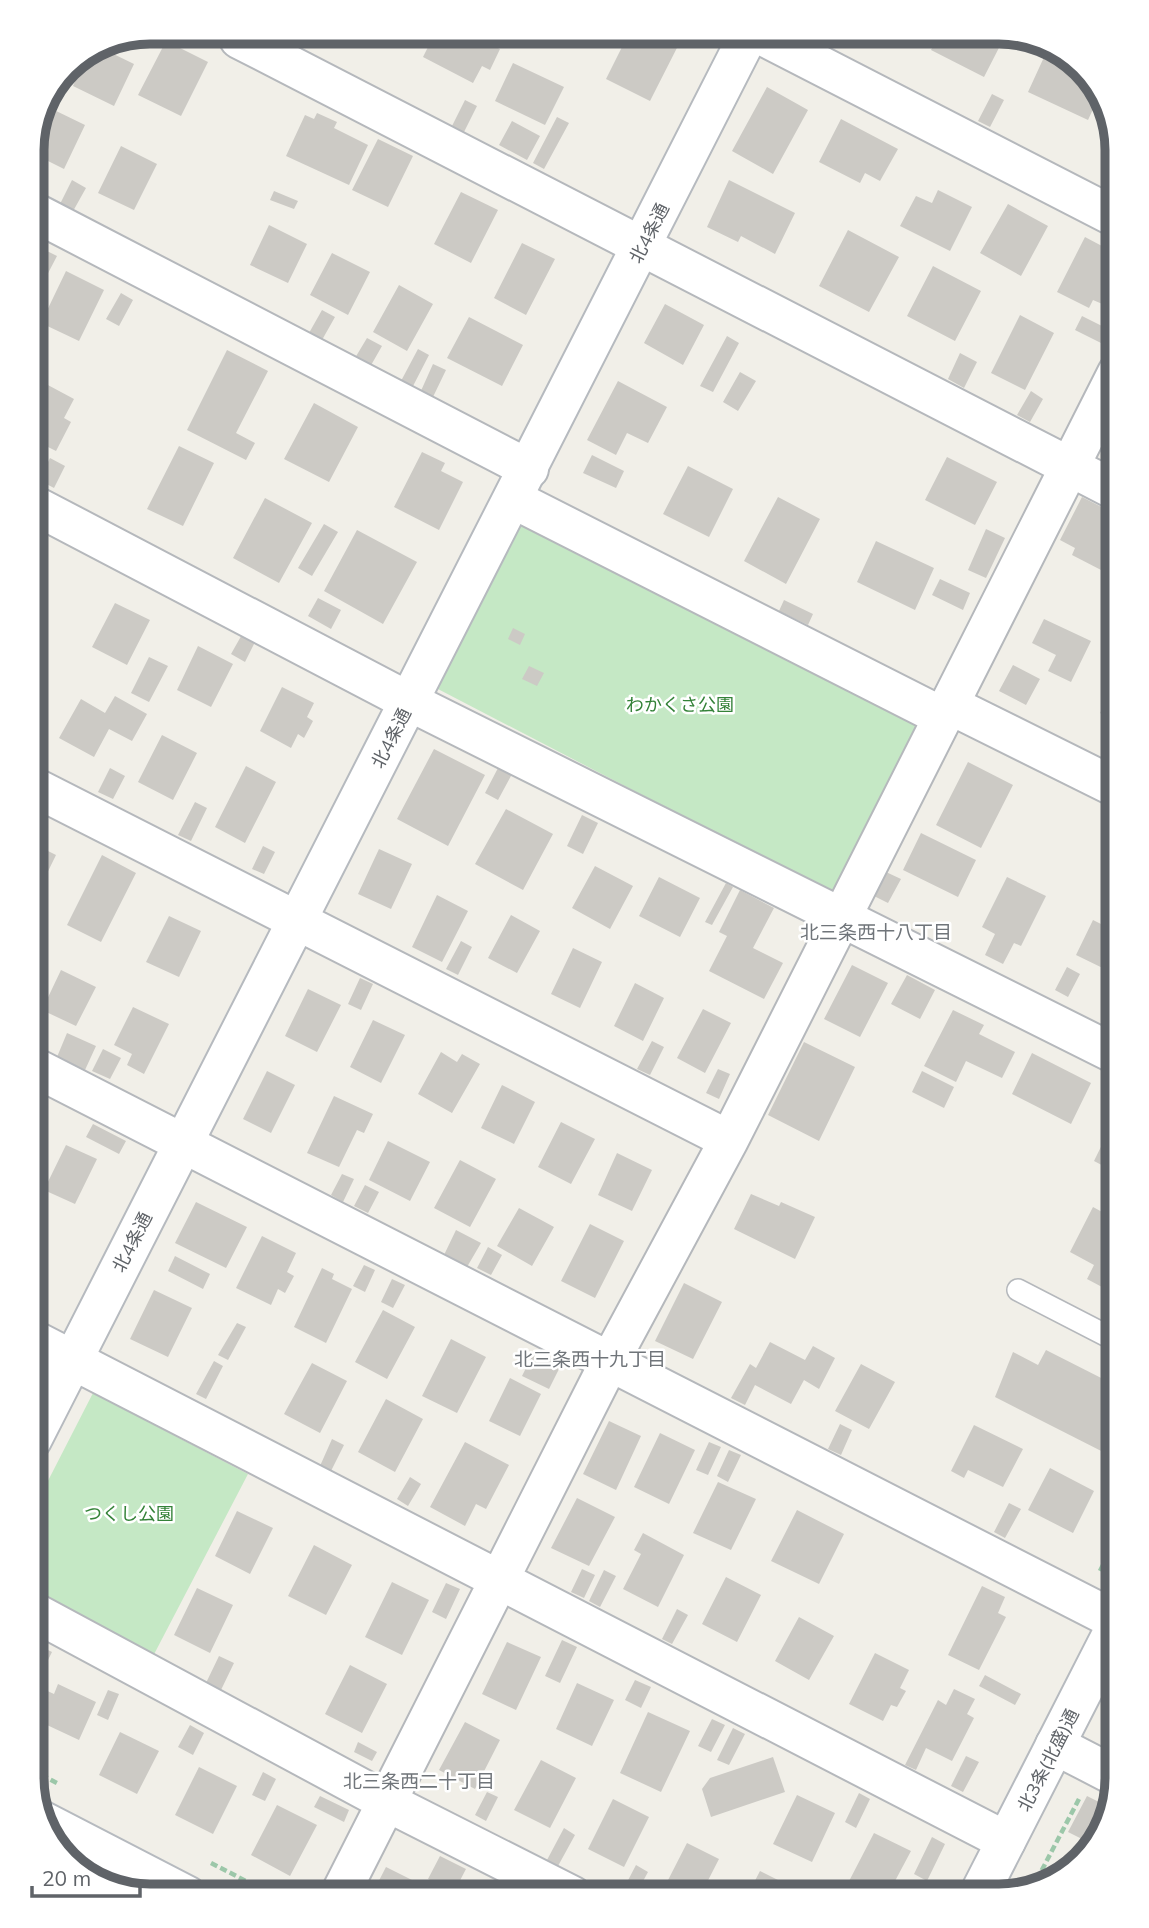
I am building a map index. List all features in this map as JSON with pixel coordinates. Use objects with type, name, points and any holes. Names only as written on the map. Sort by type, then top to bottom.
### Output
[{"type":"street","points":[[249,44],[1105,484]]},
{"type":"street","name":"北4条通","points":[[44,1416],[744,44]]},
{"type":"street","points":[[779,44],[1105,211]]},
{"type":"street","points":[[44,218],[521,484],[946,711],[1105,782]]},
{"type":"street","points":[[345,1884],[610,1362],[729,1140],[1105,398]]},
{"type":"street","points":[[44,510],[410,702],[1105,1048]]},
{"type":"street","points":[[44,792],[729,1140]]},
{"type":"street","points":[[44,1072],[1105,1616]]},
{"type":"street","points":[[44,1345],[1006,1841]]},
{"type":"street","points":[[44,1617],[387,1802],[548,1884]]},
{"type":"street","name":"北3条(北盛)通","points":[[984,1884],[1105,1648]]},
{"type":"street","points":[[1055,1745],[1105,1771]]},
{"type":"street","points":[[64,1840],[90,1862],[153,1884]]},
{"type":"lane","points":[[1018,1290],[1105,1334]]},
{"type":"path","points":[[1041,1875],[1105,1775]]},
{"type":"green space","name":"わかくさ公園","points":[[527,514],[924,719],[833,894],[436,688]]},
{"type":"green space","name":"つくし公園","points":[[93,1393],[248,1474],[150,1662],[44,1607],[44,1489]]},
{"type":"building","points":[[164,44],[172,44],[208,62],[181,116],[138,95]]},
{"type":"building","points":[[430,44],[490,44],[500,49],[490,70],[482,66],[473,83],[423,57]]},
{"type":"building","points":[[624,44],[679,44],[650,101],[606,79]]},
{"type":"building","points":[[934,44],[1001,44],[984,77],[931,50]]},
{"type":"building","points":[[109,52],[134,64],[114,106],[73,86],[80,70]]},
{"type":"building","points":[[1045,55],[1069,70],[1079,80],[1095,105],[1088,120],[1028,92]]},
{"type":"building","points":[[513,63],[564,87],[545,125],[495,101]]},
{"type":"building","points":[[767,87],[808,110],[773,174],[732,151]]},
{"type":"building","points":[[992,94],[1004,100],[990,127],[978,121]]},
{"type":"building","points":[[465,100],[477,106],[463,134],[451,128]]},
{"type":"building","points":[[52,109],[85,125],[64,169],[44,159],[47,122]]},
{"type":"building","points":[[317,113],[337,122],[334,128],[368,145],[349,185],[286,156],[305,115],[314,119]]},
{"type":"building","points":[[557,117],[569,123],[544,169],[533,163]]},
{"type":"building","points":[[841,119],[898,149],[880,181],[865,173],[860,183],[819,162]]},
{"type":"building","points":[[512,121],[540,136],[527,160],[499,145]]},
{"type":"building","points":[[378,139],[413,156],[388,207],[352,190]]},
{"type":"building","points":[[121,146],[157,164],[134,210],[98,193]]},
{"type":"building","points":[[72,180],[86,188],[72,213],[59,206]]},
{"type":"building","points":[[729,180],[795,213],[775,254],[741,236],[738,242],[707,227]]},
{"type":"building","points":[[938,190],[972,207],[950,251],[900,226],[916,196],[932,203]]},
{"type":"building","points":[[274,191],[298,201],[294,209],[270,200]]},
{"type":"building","points":[[461,192],[498,210],[471,263],[434,244]]},
{"type":"building","points":[[1008,204],[1048,226],[1021,276],[980,253]]},
{"type":"building","points":[[269,225],[307,244],[288,283],[250,265]]},
{"type":"building","points":[[848,230],[899,257],[869,312],[819,286]]},
{"type":"building","points":[[1085,237],[1105,248],[1105,305],[1093,300],[1089,308],[1057,292]]},
{"type":"building","points":[[522,243],[555,259],[526,315],[494,298]]},
{"type":"building","points":[[44,250],[57,256],[44,281]]},
{"type":"building","points":[[332,253],[370,272],[348,315],[310,295]]},
{"type":"building","points":[[933,266],[981,291],[955,341],[907,316]]},
{"type":"building","points":[[66,271],[104,290],[79,341],[44,324],[44,317]]},
{"type":"building","points":[[399,285],[433,304],[407,351],[373,332]]},
{"type":"building","points":[[121,293],[133,300],[119,326],[106,319]]},
{"type":"building","points":[[665,304],[704,325],[683,365],[644,343]]},
{"type":"building","points":[[322,310],[335,317],[322,340],[309,333]]},
{"type":"building","points":[[1020,315],[1054,333],[1025,390],[991,373]]},
{"type":"building","points":[[1082,316],[1105,328],[1105,345],[1075,330]]},
{"type":"building","points":[[469,317],[523,345],[502,386],[447,358]]},
{"type":"building","points":[[727,336],[739,343],[713,392],[700,386]]},
{"type":"building","points":[[367,338],[382,346],[370,367],[355,358]]},
{"type":"building","points":[[418,349],[429,355],[412,388],[401,381]]},
{"type":"building","points":[[227,350],[268,371],[236,433],[255,443],[246,460],[187,430]]},
{"type":"building","points":[[960,353],[977,362],[964,388],[948,379]]},
{"type":"building","points":[[433,364],[446,370],[432,399],[420,393]]},
{"type":"building","points":[[740,372],[756,381],[738,411],[723,402]]},
{"type":"building","points":[[618,381],[667,407],[648,443],[627,433],[616,455],[587,440]]},
{"type":"building","points":[[46,384],[74,399],[64,418],[71,422],[56,451],[44,445]]},
{"type":"building","points":[[1031,391],[1043,399],[1030,422],[1017,415]]},
{"type":"building","points":[[314,403],[358,427],[329,482],[284,459]]},
{"type":"building","points":[[179,446],[214,463],[183,526],[147,509]]},
{"type":"building","points":[[422,452],[445,463],[441,471],[463,482],[439,530],[394,507]]},
{"type":"building","points":[[592,455],[624,471],[616,488],[583,473]]},
{"type":"building","points":[[947,457],[997,482],[975,525],[925,500]]},
{"type":"building","points":[[50,458],[65,466],[54,488],[44,483],[44,470]]},
{"type":"building","points":[[688,466],[733,489],[709,537],[663,514]]},
{"type":"building","points":[[778,497],[820,519],[786,584],[744,561]]},
{"type":"building","points":[[1082,497],[1105,509],[1103,571],[1072,555],[1075,548],[1060,540]]},
{"type":"building","points":[[265,498],[312,523],[279,583],[233,558]]},
{"type":"building","points":[[324,524],[338,532],[312,576],[298,568]]},
{"type":"building","points":[[986,529],[1005,538],[986,578],[968,570]]},
{"type":"building","points":[[357,530],[417,562],[383,624],[324,591]]},
{"type":"building","points":[[876,541],[934,568],[915,610],[857,582]]},
{"type":"building","points":[[940,579],[970,593],[963,610],[932,595]]},
{"type":"building","points":[[318,598],[341,610],[331,629],[308,616]]},
{"type":"building","points":[[784,600],[813,614],[808,625],[779,611]]},
{"type":"building","points":[[115,603],[150,620],[127,665],[92,647]]},
{"type":"building","points":[[1044,619],[1091,641],[1071,682],[1048,671],[1056,655],[1032,643]]},
{"type":"building","points":[[513,628],[525,634],[520,645],[508,639]]},
{"type":"building","points":[[244,631],[257,638],[245,662],[231,654]]},
{"type":"building","points":[[198,646],[233,664],[211,707],[177,690]]},
{"type":"building","points":[[149,657],[168,666],[149,702],[131,693]]},
{"type":"building","points":[[1013,665],[1040,679],[1026,705],[999,691]]},
{"type":"building","points":[[529,666],[544,673],[537,686],[522,679]]},
{"type":"building","points":[[282,687],[314,703],[307,717],[313,721],[304,738],[298,734],[291,748],[260,731]]},
{"type":"building","points":[[115,696],[147,714],[132,741],[109,729],[94,757],[59,738],[81,699],[105,713]]},
{"type":"building","points":[[1105,704],[1105,716],[1100,713]]},
{"type":"building","points":[[162,735],[197,753],[173,800],[138,782]]},
{"type":"building","points":[[434,749],[485,775],[448,846],[397,819]]},
{"type":"building","points":[[968,762],[1013,785],[981,848],[936,825]]},
{"type":"building","points":[[246,766],[276,782],[245,843],[215,827]]},
{"type":"building","points":[[110,768],[125,776],[113,799],[98,792]]},
{"type":"building","points":[[498,768],[512,774],[498,800],[485,793]]},
{"type":"building","points":[[195,802],[207,808],[191,841],[178,835]]},
{"type":"building","points":[[506,809],[553,834],[523,890],[475,864]]},
{"type":"building","points":[[582,815],[598,823],[583,854],[567,846]]},
{"type":"building","points":[[921,833],[976,860],[958,897],[903,870]]},
{"type":"building","points":[[263,846],[275,852],[264,874],[252,869]]},
{"type":"building","points":[[44,849],[56,855],[44,880]]},
{"type":"building","points":[[379,849],[412,864],[391,909],[358,894]]},
{"type":"building","points":[[102,855],[136,873],[101,942],[67,925]]},
{"type":"building","points":[[595,866],[633,886],[610,929],[572,908]]},
{"type":"building","points":[[886,872],[901,879],[888,903],[874,896]]},
{"type":"building","points":[[659,877],[700,898],[680,937],[639,916]]},
{"type":"building","points":[[1007,877],[1046,896],[1021,946],[1014,943],[1003,964],[985,955],[995,934],[982,927]]},
{"type":"building","points":[[726,883],[733,887],[712,925],[705,922]]},
{"type":"building","points":[[740,890],[774,908],[753,948],[783,963],[764,999],[709,971],[727,936],[719,932]]},
{"type":"building","points":[[437,895],[468,911],[442,962],[412,947]]},
{"type":"building","points":[[511,915],[540,931],[517,973],[488,958]]},
{"type":"building","points":[[169,916],[201,931],[179,977],[146,962]]},
{"type":"building","points":[[1093,920],[1105,926],[1105,969],[1076,955]]},
{"type":"building","points":[[461,941],[472,947],[458,975],[446,969]]},
{"type":"building","points":[[573,948],[602,962],[580,1008],[551,994]]},
{"type":"building","points":[[852,965],[888,983],[860,1037],[824,1019]]},
{"type":"building","points":[[1067,967],[1080,974],[1068,997],[1055,990]]},
{"type":"building","points":[[61,970],[96,987],[76,1026],[44,1011]]},
{"type":"building","points":[[907,975],[935,990],[920,1019],[891,1004]]},
{"type":"building","points":[[360,978],[373,984],[361,1010],[348,1004]]},
{"type":"building","points":[[635,983],[664,998],[643,1041],[614,1026]]},
{"type":"building","points":[[308,989],[341,1005],[317,1052],[285,1036]]},
{"type":"building","points":[[133,1007],[169,1024],[144,1074],[127,1065],[132,1054],[114,1045]]},
{"type":"building","points":[[703,1009],[731,1023],[705,1073],[677,1058]]},
{"type":"building","points":[[953,1010],[984,1025],[979,1034],[1015,1052],[1002,1078],[966,1061],[956,1082],[924,1066]]},
{"type":"building","points":[[373,1020],[405,1035],[381,1083],[350,1067]]},
{"type":"building","points":[[67,1033],[96,1046],[85,1070],[57,1057]]},
{"type":"building","points":[[652,1041],[664,1047],[650,1075],[637,1069]]},
{"type":"building","points":[[804,1042],[855,1067],[819,1141],[768,1115]]},
{"type":"building","points":[[103,1049],[121,1058],[110,1079],[92,1071]]},
{"type":"building","points":[[441,1052],[457,1062],[462,1054],[480,1064],[452,1113],[418,1094]]},
{"type":"building","points":[[1032,1053],[1091,1083],[1071,1124],[1012,1094]]},
{"type":"building","points":[[718,1069],[730,1074],[719,1099],[706,1093]]},
{"type":"building","points":[[267,1071],[295,1085],[271,1133],[243,1119]]},
{"type":"building","points":[[922,1071],[954,1087],[944,1108],[912,1092]]},
{"type":"building","points":[[502,1085],[535,1102],[514,1144],[481,1128]]},
{"type":"building","points":[[334,1096],[373,1114],[364,1133],[357,1130],[339,1167],[307,1153]]},
{"type":"building","points":[[561,1122],[595,1139],[571,1184],[538,1167]]},
{"type":"building","points":[[93,1124],[126,1141],[119,1154],[86,1137]]},
{"type":"building","points":[[1105,1139],[1105,1167],[1094,1161]]},
{"type":"building","points":[[388,1141],[430,1162],[410,1201],[369,1180]]},
{"type":"building","points":[[66,1145],[97,1159],[75,1204],[44,1190]]},
{"type":"building","points":[[617,1153],[652,1170],[632,1211],[598,1195]]},
{"type":"building","points":[[460,1160],[496,1179],[470,1227],[434,1208]]},
{"type":"building","points":[[342,1174],[354,1179],[343,1202],[331,1195]]},
{"type":"building","points":[[365,1185],[379,1192],[368,1213],[354,1206]]},
{"type":"building","points":[[751,1194],[779,1206],[781,1202],[815,1217],[795,1259],[734,1229]]},
{"type":"building","points":[[196,1202],[247,1227],[226,1268],[175,1243]]},
{"type":"building","points":[[1093,1207],[1105,1214],[1105,1289],[1087,1279],[1094,1265],[1070,1252]]},
{"type":"building","points":[[519,1208],[554,1227],[532,1266],[497,1246]]},
{"type":"building","points":[[590,1224],[624,1241],[595,1298],[561,1281]]},
{"type":"building","points":[[456,1230],[481,1243],[467,1267],[444,1255]]},
{"type":"building","points":[[262,1236],[296,1253],[287,1272],[294,1276],[285,1293],[278,1289],[271,1305],[236,1288]]},
{"type":"building","points":[[488,1247],[502,1255],[491,1275],[477,1268]]},
{"type":"building","points":[[175,1256],[210,1274],[203,1289],[168,1271]]},
{"type":"building","points":[[364,1265],[375,1270],[365,1292],[353,1286]]},
{"type":"building","points":[[322,1268],[334,1274],[332,1279],[352,1289],[326,1343],[294,1327]]},
{"type":"building","points":[[392,1279],[405,1285],[393,1308],[381,1302]]},
{"type":"building","points":[[684,1283],[722,1302],[693,1359],[655,1341]]},
{"type":"building","points":[[154,1290],[192,1308],[168,1357],[130,1339]]},
{"type":"building","points":[[383,1310],[415,1327],[387,1379],[355,1362]]},
{"type":"building","points":[[237,1323],[246,1327],[228,1360],[218,1355]]},
{"type":"building","points":[[451,1339],[486,1357],[457,1413],[422,1396]]},
{"type":"building","points":[[770,1342],[805,1360],[813,1346],[835,1358],[819,1389],[804,1380],[791,1404],[755,1385],[745,1405],[731,1398],[750,1364],[756,1368]]},
{"type":"building","points":[[535,1350],[562,1363],[549,1389],[522,1376]]},
{"type":"building","points":[[1046,1350],[1105,1380],[1105,1453],[995,1397],[1013,1352],[1038,1365]]},
{"type":"building","points":[[214,1361],[223,1366],[206,1399],[196,1394]]},
{"type":"building","points":[[312,1363],[347,1381],[320,1433],[284,1414]]},
{"type":"building","points":[[861,1364],[895,1382],[869,1429],[835,1411]]},
{"type":"building","points":[[510,1378],[541,1394],[520,1436],[489,1421]]},
{"type":"building","points":[[386,1399],[423,1419],[395,1472],[358,1452]]},
{"type":"building","points":[[609,1421],[641,1436],[616,1490],[583,1474]]},
{"type":"building","points":[[840,1424],[852,1430],[841,1455],[828,1449]]},
{"type":"building","points":[[974,1425],[1023,1449],[1003,1487],[968,1470],[964,1478],[951,1471]]},
{"type":"building","points":[[660,1433],[695,1450],[669,1504],[634,1487]]},
{"type":"building","points":[[332,1439],[344,1445],[331,1471],[320,1466]]},
{"type":"building","points":[[465,1442],[509,1465],[486,1509],[476,1504],[465,1526],[430,1507]]},
{"type":"building","points":[[709,1442],[721,1447],[708,1475],[696,1470]]},
{"type":"building","points":[[729,1450],[741,1455],[728,1482],[717,1476]]},
{"type":"building","points":[[1050,1468],[1094,1491],[1073,1533],[1028,1510]]},
{"type":"building","points":[[410,1477],[421,1484],[408,1506],[397,1499]]},
{"type":"building","points":[[718,1482],[756,1499],[731,1550],[693,1533]]},
{"type":"building","points":[[577,1498],[615,1517],[589,1566],[551,1548]]},
{"type":"building","points":[[1009,1503],[1021,1509],[1005,1538],[994,1532]]},
{"type":"building","points":[[797,1510],[844,1534],[819,1584],[771,1561]]},
{"type":"building","points":[[237,1511],[273,1528],[250,1574],[215,1556]]},
{"type":"building","points":[[643,1533],[684,1555],[658,1607],[623,1589],[641,1554],[634,1550]]},
{"type":"building","points":[[314,1545],[352,1565],[326,1615],[288,1596]]},
{"type":"building","points":[[582,1569],[595,1575],[584,1598],[571,1592]]},
{"type":"building","points":[[604,1570],[616,1576],[600,1607],[589,1601]]},
{"type":"building","points":[[726,1577],[761,1595],[737,1642],[702,1624]]},
{"type":"building","points":[[392,1582],[429,1600],[402,1655],[365,1637]]},
{"type":"building","points":[[446,1583],[460,1589],[446,1619],[432,1612]]},
{"type":"building","points":[[982,1586],[1005,1597],[998,1613],[1006,1617],[979,1670],[948,1655]]},
{"type":"building","points":[[197,1588],[233,1605],[210,1653],[174,1635]]},
{"type":"building","points":[[677,1609],[688,1615],[672,1644],[662,1639]]},
{"type":"building","points":[[799,1617],[834,1636],[809,1680],[775,1661]]},
{"type":"building","points":[[562,1640],[577,1647],[560,1683],[545,1676]]},
{"type":"building","points":[[507,1642],[541,1657],[516,1710],[482,1694]]},
{"type":"building","points":[[44,1648],[52,1652],[44,1665]]},
{"type":"building","points":[[875,1653],[909,1670],[900,1688],[906,1691],[897,1707],[891,1705],[883,1721],[849,1704]]},
{"type":"building","points":[[219,1656],[234,1663],[221,1690],[206,1683]]},
{"type":"building","points":[[350,1665],[387,1684],[362,1733],[325,1714]]},
{"type":"building","points":[[985,1675],[1021,1694],[1015,1705],[979,1686]]},
{"type":"building","points":[[635,1680],[651,1687],[641,1708],[625,1700]]},
{"type":"building","points":[[577,1683],[614,1700],[592,1746],[556,1729]]},
{"type":"building","points":[[58,1684],[96,1702],[79,1740],[44,1724],[44,1689],[54,1694]]},
{"type":"building","points":[[954,1689],[975,1699],[967,1714],[974,1718],[952,1761],[926,1748],[916,1770],[905,1765],[938,1700],[946,1705]]},
{"type":"building","points":[[108,1690],[119,1694],[108,1720],[97,1715]]},
{"type":"building","points":[[648,1712],[690,1731],[661,1792],[620,1773]]},
{"type":"building","points":[[712,1719],[725,1725],[711,1752],[698,1746]]},
{"type":"building","points":[[465,1722],[500,1740],[475,1789],[439,1770]]},
{"type":"building","points":[[190,1725],[204,1733],[193,1755],[178,1747]]},
{"type":"building","points":[[733,1728],[745,1734],[729,1765],[717,1760]]},
{"type":"building","points":[[120,1732],[159,1751],[137,1794],[99,1775]]},
{"type":"building","points":[[358,1742],[377,1752],[372,1761],[354,1752]]},
{"type":"building","points":[[966,1756],[979,1762],[963,1792],[951,1786]]},
{"type":"building","points":[[773,1757],[785,1792],[711,1817],[702,1789],[710,1778]]},
{"type":"building","points":[[541,1760],[576,1778],[550,1828],[514,1810]]},
{"type":"building","points":[[199,1767],[237,1786],[213,1834],[175,1815]]},
{"type":"building","points":[[263,1772],[276,1779],[265,1801],[252,1795]]},
{"type":"building","points":[[487,1792],[498,1797],[486,1821],[475,1815]]},
{"type":"building","points":[[859,1793],[870,1799],[856,1828],[845,1822]]},
{"type":"building","points":[[797,1795],[835,1813],[812,1862],[773,1844]]},
{"type":"building","points":[[320,1796],[349,1810],[344,1822],[314,1807]]},
{"type":"building","points":[[1087,1796],[1102,1804],[1085,1840],[1068,1832]]},
{"type":"building","points":[[613,1799],[649,1817],[624,1867],[588,1849]]},
{"type":"building","points":[[277,1805],[317,1825],[290,1876],[251,1855]]},
{"type":"building","points":[[564,1828],[575,1835],[558,1866],[547,1860]]},
{"type":"building","points":[[874,1833],[911,1851],[893,1884],[848,1884]]},
{"type":"building","points":[[932,1837],[945,1844],[927,1881],[914,1874]]},
{"type":"building","points":[[687,1843],[719,1859],[706,1884],[666,1884]]},
{"type":"building","points":[[440,1856],[466,1869],[458,1884],[438,1884],[428,1879]]},
{"type":"building","points":[[636,1865],[648,1872],[641,1884],[626,1884]]},
{"type":"building","points":[[386,1867],[420,1884],[377,1884]]},
{"type":"building","points":[[760,1871],[786,1884],[753,1884]]},
{"type":"district","name":"北三条西十八丁目","points":[[876,932]]},
{"type":"district","name":"北三条西十九丁目","points":[[590,1359]]},
{"type":"district","name":"北三条西二十丁目","points":[[419,1781]]}]
